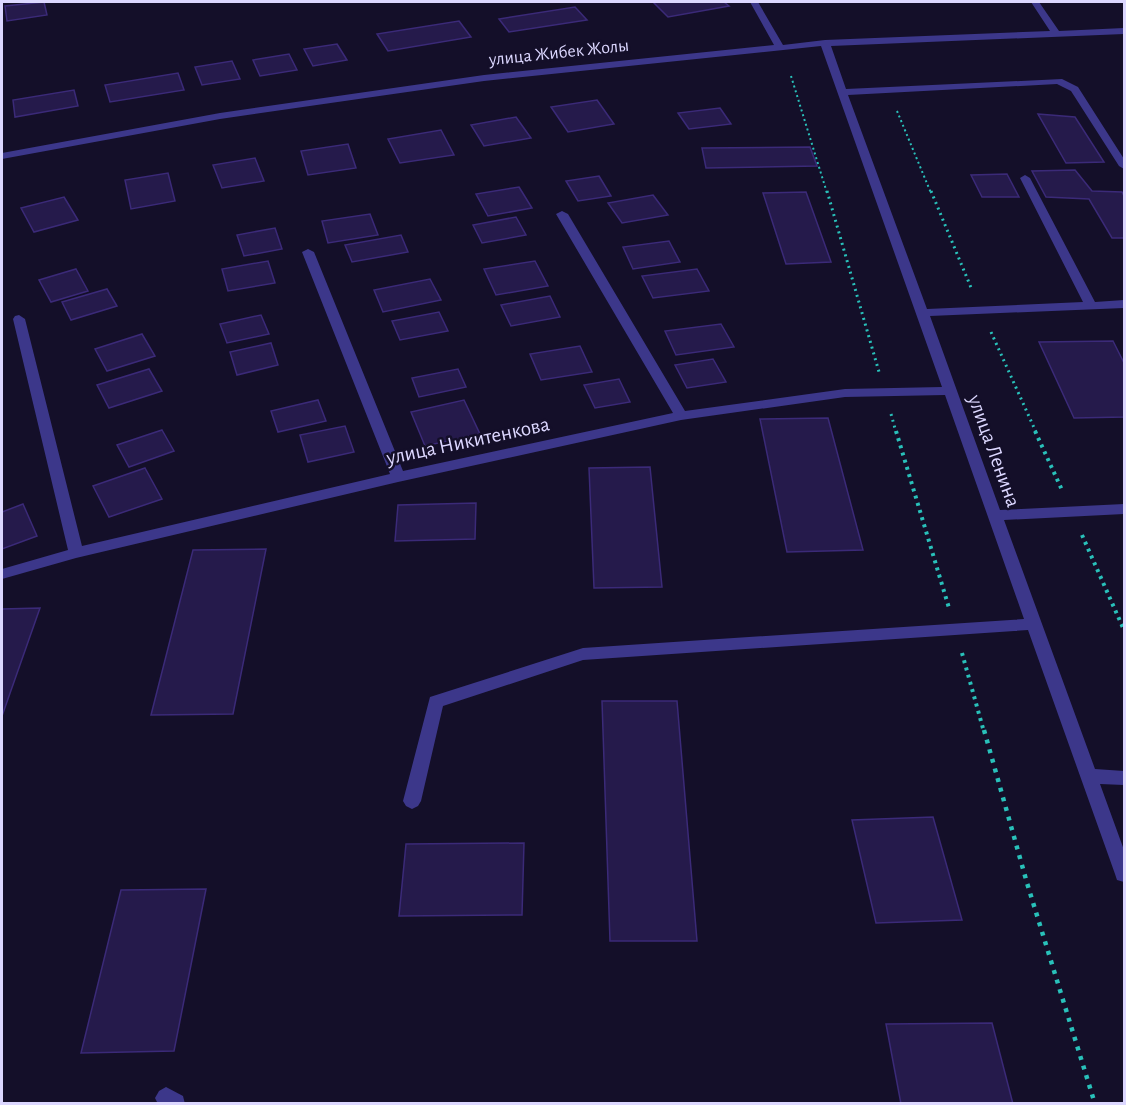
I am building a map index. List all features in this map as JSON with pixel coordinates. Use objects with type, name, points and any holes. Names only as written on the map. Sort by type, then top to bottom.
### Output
[{"type":"street","points":[[754,2],[780,47]]},
{"type":"street","points":[[1035,2],[1056,33]]},
{"type":"street","name":"улица Жибек Жолы","points":[[2,156],[220,116],[484,78],[825,43],[1125,31]]},
{"type":"street","name":"улица Ленина","points":[[825,43],[1125,874]]},
{"type":"street","points":[[843,92],[1059,81],[1075,89],[1125,166]]},
{"type":"street","points":[[1025,178],[1091,306]]},
{"type":"street","points":[[562,214],[681,416]]},
{"type":"street","points":[[308,252],[398,477]]},
{"type":"street","points":[[922,313],[1125,304]]},
{"type":"street","points":[[19,319],[76,553]]},
{"type":"street","name":"улица Никитенкова","points":[[2,574],[76,553],[398,477],[681,416],[845,393],[950,391]]},
{"type":"street","points":[[995,515],[1125,509]]},
{"type":"street","points":[[412,801],[436,702],[583,654],[1034,624]]},
{"type":"street","points":[[1089,776],[1125,778]]},
{"type":"path","points":[[790,76],[805,115],[879,373]]},
{"type":"path","points":[[889,90],[981,311],[1125,630]]},
{"type":"path","points":[[889,407],[950,612]]},
{"type":"path","points":[[960,645],[1027,883],[1095,1104]]},
{"type":"building","points":[[44,2],[47,15],[7,21],[5,6]]},
{"type":"building","points":[[653,2],[724,2],[729,6],[668,17]]},
{"type":"building","points":[[575,7],[587,20],[509,32],[499,19]]},
{"type":"building","points":[[459,21],[471,37],[388,51],[377,34]]},
{"type":"building","points":[[337,44],[347,60],[313,66],[304,49]]},
{"type":"building","points":[[289,54],[297,70],[260,76],[253,60]]},
{"type":"building","points":[[232,61],[240,79],[202,85],[195,67]]},
{"type":"building","points":[[178,73],[184,90],[110,102],[105,85]]},
{"type":"building","points":[[74,90],[78,106],[15,117],[13,100]]},
{"type":"building","points":[[597,100],[614,124],[568,132],[551,107]]},
{"type":"building","points":[[720,108],[731,124],[689,129],[678,113]]},
{"type":"building","points":[[1038,114],[1075,117],[1104,162],[1066,163]]},
{"type":"building","points":[[516,117],[531,138],[484,146],[471,125]]},
{"type":"building","points":[[441,130],[454,155],[400,163],[388,139]]},
{"type":"building","points":[[348,144],[356,168],[308,175],[301,151]]},
{"type":"building","points":[[810,147],[817,166],[706,168],[702,148]]},
{"type":"building","points":[[255,158],[264,181],[222,188],[213,165]]},
{"type":"building","points":[[1075,170],[1092,191],[1122,192],[1124,196],[1124,238],[1112,238],[1089,199],[1046,197],[1032,171]]},
{"type":"building","points":[[168,173],[175,201],[131,209],[125,180]]},
{"type":"building","points":[[1007,174],[1019,197],[982,197],[971,175]]},
{"type":"building","points":[[599,176],[611,196],[578,201],[566,181]]},
{"type":"building","points":[[519,187],[532,208],[488,216],[476,194]]},
{"type":"building","points":[[806,192],[831,262],[786,264],[763,193]]},
{"type":"building","points":[[653,195],[668,215],[622,223],[608,203]]},
{"type":"building","points":[[64,197],[78,220],[34,232],[21,208]]},
{"type":"building","points":[[370,214],[378,235],[328,243],[322,221]]},
{"type":"building","points":[[516,217],[526,235],[482,243],[473,225]]},
{"type":"building","points":[[275,228],[282,249],[244,256],[237,235]]},
{"type":"building","points":[[401,235],[408,252],[352,262],[345,245]]},
{"type":"building","points":[[669,241],[680,262],[633,269],[623,247]]},
{"type":"building","points":[[268,261],[275,283],[228,291],[222,269]]},
{"type":"building","points":[[535,261],[548,286],[496,295],[484,269]]},
{"type":"building","points":[[76,269],[88,291],[51,302],[39,280]]},
{"type":"building","points":[[697,269],[709,291],[653,298],[642,276]]},
{"type":"building","points":[[430,279],[441,300],[383,312],[374,290]]},
{"type":"building","points":[[107,289],[117,306],[71,320],[62,302]]},
{"type":"building","points":[[550,296],[560,317],[511,326],[501,305]]},
{"type":"building","points":[[439,312],[448,331],[400,340],[392,321]]},
{"type":"building","points":[[261,315],[269,334],[227,343],[220,324]]},
{"type":"building","points":[[721,324],[734,347],[676,355],[665,331]]},
{"type":"building","points":[[142,334],[155,356],[107,371],[95,349]]},
{"type":"building","points":[[1113,341],[1124,363],[1124,417],[1074,418],[1039,342]]},
{"type":"building","points":[[271,343],[278,365],[237,375],[230,352]]},
{"type":"building","points":[[580,346],[592,372],[541,380],[530,354]]},
{"type":"building","points":[[713,359],[726,382],[687,388],[675,365]]},
{"type":"building","points":[[149,369],[162,391],[109,408],[97,385]]},
{"type":"building","points":[[458,369],[466,387],[419,397],[412,378]]},
{"type":"building","points":[[619,379],[630,402],[595,408],[584,385]]},
{"type":"building","points":[[318,400],[326,421],[278,432],[271,411]]},
{"type":"building","points":[[464,400],[480,434],[425,446],[411,412]]},
{"type":"building","points":[[828,418],[863,550],[787,552],[760,419]]},
{"type":"building","points":[[345,426],[354,452],[308,462],[300,435]]},
{"type":"building","points":[[162,430],[174,451],[129,467],[117,445]]},
{"type":"building","points":[[650,467],[662,587],[594,588],[589,468]]},
{"type":"building","points":[[145,468],[162,499],[109,517],[93,486]]},
{"type":"building","points":[[476,503],[475,539],[395,541],[398,505]]},
{"type":"building","points":[[23,504],[37,536],[2,549],[2,512]]},
{"type":"building","points":[[266,549],[233,714],[151,715],[193,550]]},
{"type":"building","points":[[40,608],[2,716],[2,609]]},
{"type":"building","points":[[602,701],[677,701],[697,941],[610,941]]},
{"type":"building","points":[[933,817],[962,920],[876,923],[852,820]]},
{"type":"building","points":[[524,843],[522,915],[399,916],[406,844]]},
{"type":"building","points":[[206,889],[174,1051],[81,1053],[121,890]]},
{"type":"building","points":[[992,1023],[1013,1104],[901,1104],[886,1024]]}]
